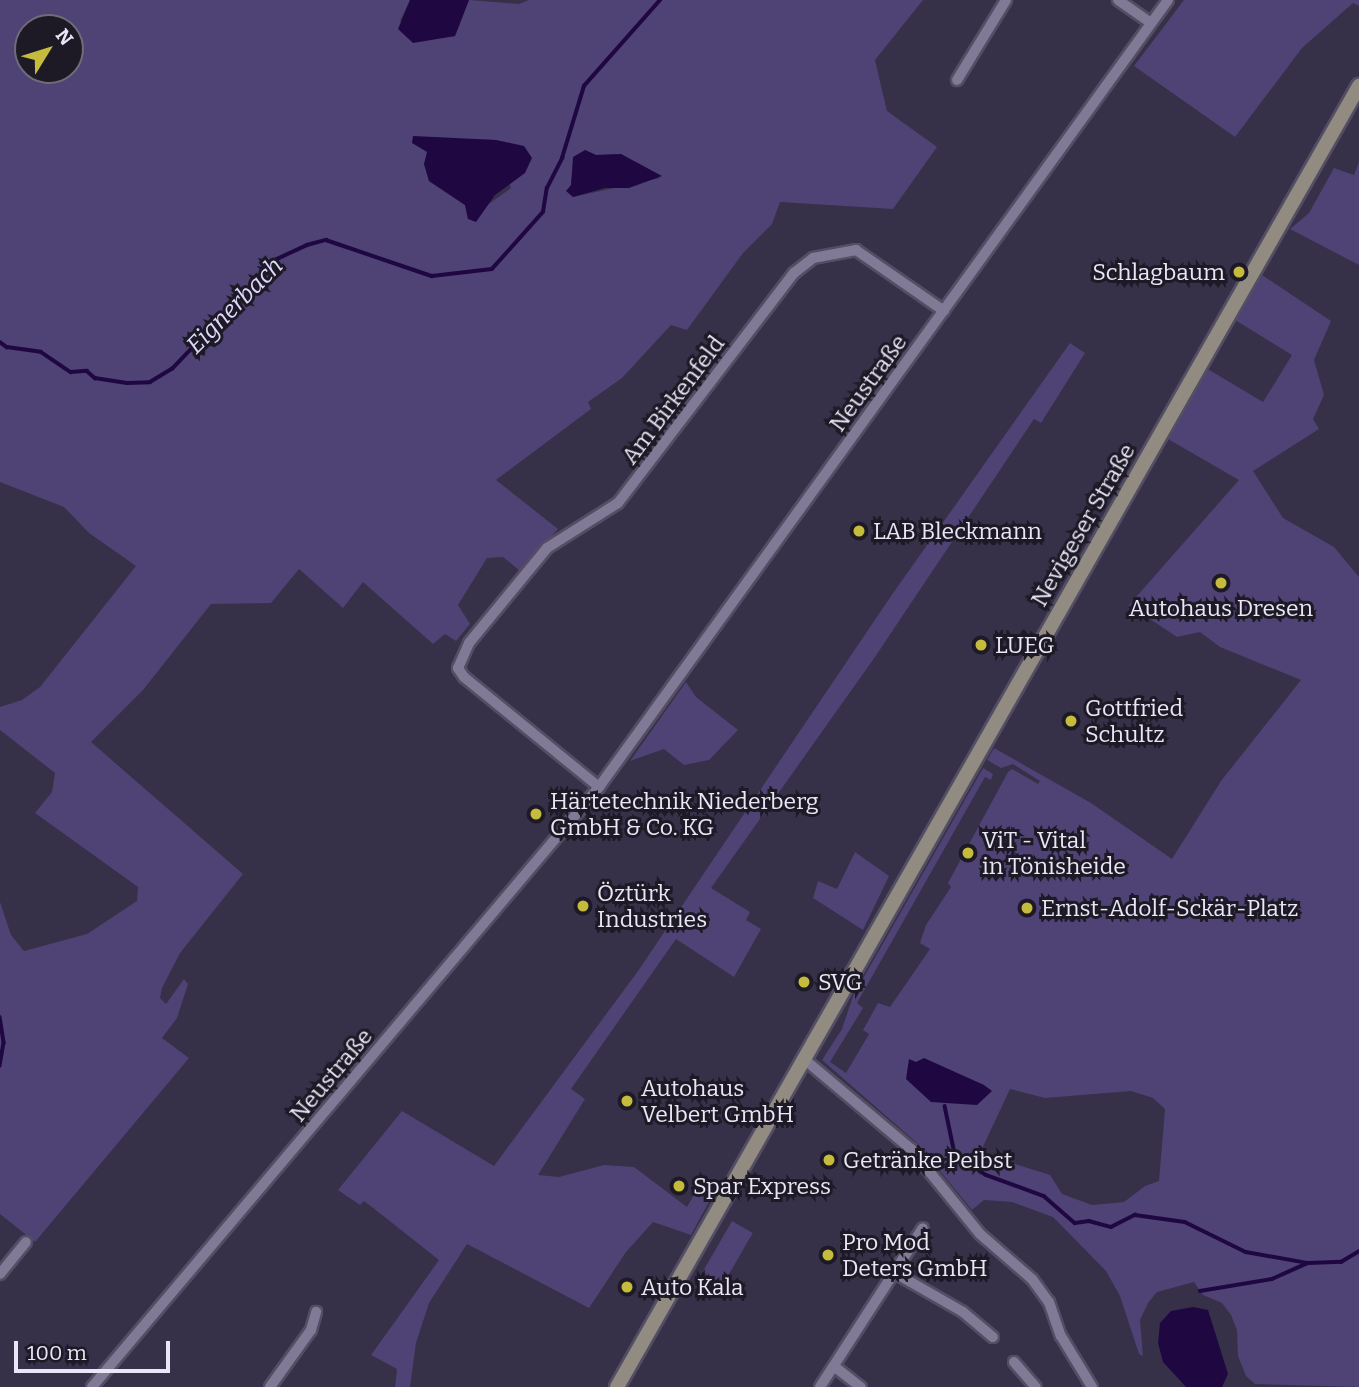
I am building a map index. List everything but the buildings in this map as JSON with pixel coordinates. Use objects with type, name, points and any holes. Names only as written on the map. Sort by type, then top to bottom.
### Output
[{"type":"main road","name":"Nevigeser Straße","points":[[617,1387],[1359,86]]},
{"type":"street","points":[[957,80],[1006,0]]},
{"type":"street","points":[[1118,0],[1151,23]]},
{"type":"street","name":"Neustraße","points":[[92,1387],[599,787],[1168,0]]},
{"type":"street","name":"Am Birkenfeld","points":[[599,787],[492,701],[458,667],[469,643],[547,548],[618,503],[794,273],[813,258],[856,250],[944,311]]},
{"type":"street","points":[[803,1059],[858,1101],[911,1149],[980,1234],[1032,1279],[1049,1302],[1061,1336],[1092,1387]]},
{"type":"street","points":[[820,1387],[923,1228]]},
{"type":"street","points":[[0,1274],[26,1242]]},
{"type":"street","points":[[895,1273],[963,1312],[993,1337]]},
{"type":"street","points":[[270,1387],[311,1330],[316,1312]]},
{"type":"street","points":[[1014,1362],[1036,1387]]},
{"type":"street","points":[[835,1367],[862,1387]]},
{"type":"shaded area","points":[[0,0],[410,0],[400,21],[421,41],[455,36],[469,0],[519,4],[529,0],[923,0],[875,60],[887,111],[937,147],[893,209],[780,202],[772,224],[743,253],[687,330],[671,325],[622,378],[588,402],[591,409],[496,480],[558,529],[520,571],[503,557],[487,558],[458,605],[470,624],[456,641],[445,634],[433,644],[363,582],[343,608],[299,569],[271,603],[211,604],[143,690],[91,742],[243,874],[180,953],[162,988],[160,998],[166,1004],[184,979],[188,984],[177,1018],[162,1038],[189,1058],[35,1242],[0,1214],[0,902],[11,935],[24,951],[87,934],[137,901],[138,887],[35,813],[52,792],[55,773],[0,730],[0,707],[22,700],[40,687],[136,566],[89,533],[64,507],[0,482]],"holes":[[[414,137],[496,140],[511,188],[468,219],[465,205],[429,181],[424,164],[428,152]],[[585,150],[596,155],[621,154],[660,178],[573,197],[571,180]]]},
{"type":"shaded area","points":[[410,0],[469,0],[455,36],[413,43],[398,29]]},
{"type":"shaded area","points":[[1184,0],[1359,0],[1359,6],[1353,3],[1302,48],[1235,137],[1134,66]]},
{"type":"shaded area","points":[[413,136],[496,140],[524,146],[532,158],[525,173],[495,195],[476,222],[468,219],[465,205],[429,181],[424,164],[427,152],[412,143]]},
{"type":"shaded area","points":[[585,150],[596,155],[621,154],[662,176],[629,188],[605,188],[573,197],[566,191],[571,185],[573,157]]},
{"type":"shaded area","points":[[1359,162],[1359,265],[1290,229],[1309,213],[1334,168],[1354,175]]},
{"type":"shaded area","points":[[1262,275],[1331,321],[1314,360],[1324,395],[1313,419],[1319,429],[1253,471],[1283,518],[1334,547],[1359,577],[1359,1387],[1255,1384],[1246,1376],[1238,1356],[1237,1330],[1231,1315],[1222,1303],[1203,1295],[1194,1282],[1157,1292],[1148,1303],[1140,1320],[1143,1356],[1139,1354],[1120,1296],[1106,1271],[1053,1217],[1012,1202],[984,1200],[972,1210],[917,1143],[822,1060],[842,1029],[853,996],[983,768],[993,774],[991,780],[985,777],[857,1003],[863,1008],[830,1062],[846,1073],[869,1034],[863,1030],[878,1003],[890,1007],[930,949],[920,943],[926,925],[951,887],[948,883],[1008,772],[1012,769],[1038,784],[1040,781],[1013,764],[1001,768],[987,760],[994,748],[1091,803],[1172,859],[1221,781],[1301,680],[1220,647],[1200,632],[1177,637],[1129,605],[1239,480],[1168,439],[1206,368],[1263,402],[1292,355],[1235,320]],"holes":[[[1010,1089],[1045,1098],[1131,1091],[1153,1098],[1165,1109],[1159,1181],[1145,1186],[1124,1202],[1092,1205],[1062,1194],[1050,1175],[980,1153]]]},
{"type":"shaded area","points":[[1070,343],[1085,353],[1041,423],[1034,419],[875,657],[711,888],[750,912],[746,920],[761,929],[734,977],[676,939],[571,1089],[585,1099],[538,1175],[559,1177],[604,1165],[634,1167],[687,1207],[703,1179],[717,1187],[691,1235],[653,1222],[626,1252],[589,1308],[467,1244],[429,1303],[416,1343],[410,1387],[395,1387],[397,1369],[371,1355],[439,1260],[364,1201],[360,1205],[338,1190],[402,1111],[494,1166],[638,971],[891,596]]},
{"type":"shaded area","points":[[686,682],[696,697],[738,730],[709,760],[684,765],[664,749],[630,761]]},
{"type":"shaded area","points":[[855,852],[889,876],[863,930],[813,898],[818,881],[837,889]]},
{"type":"shaded area","points":[[924,1058],[992,1091],[977,1105],[931,1102],[906,1079],[909,1059],[916,1062]]},
{"type":"shaded area","points":[[732,1221],[753,1233],[723,1284],[702,1272]]},
{"type":"shaded area","points":[[1193,1307],[1208,1310],[1228,1374],[1222,1387],[1186,1387],[1163,1362],[1158,1343],[1160,1323],[1171,1311]]},
{"type":"waterway","name":"Eignerbach","points":[[0,342],[7,347],[41,352],[71,372],[87,371],[95,378],[127,383],[150,382],[172,369],[277,259],[307,245],[326,240],[432,276],[492,269],[543,212],[547,188],[562,158],[584,86],[660,0]]},
{"type":"waterway","points":[[0,1017],[4,1043],[0,1066]]},
{"type":"waterway","points":[[945,1106],[955,1154],[986,1175],[1044,1196],[1075,1223],[1089,1221],[1111,1227],[1135,1215],[1185,1222],[1246,1252],[1308,1263]]},
{"type":"waterway","points":[[1200,1291],[1272,1279],[1308,1263],[1341,1262],[1359,1251]]},
{"type":"place","name":"Schlagbaum","points":[[1239,272]]},
{"type":"place","name":"LAB Bleckmann","points":[[859,531]]},
{"type":"place","name":"Autohaus Dresen","points":[[1221,583]]},
{"type":"place","name":"LUEG","points":[[981,645]]},
{"type":"place","name":"Gottfried Schultz","points":[[1071,721]]},
{"type":"place","name":"Härtetechnik Niederberg GmbH & Co. KG","points":[[536,814]]},
{"type":"place","name":"ViT - Vital in Tönisheide","points":[[968,853]]},
{"type":"place","name":"Öztürk Industries","points":[[583,906]]},
{"type":"place","name":"Ernst-Adolf-Sckär-Platz","points":[[1027,908]]},
{"type":"place","name":"SVG","points":[[804,982]]},
{"type":"place","name":"Autohaus Velbert GmbH","points":[[627,1101]]},
{"type":"place","name":"Getränke Peibst","points":[[829,1160]]},
{"type":"place","name":"Spar Express","points":[[679,1186]]},
{"type":"place","name":"Pro Mod Deters GmbH","points":[[828,1255]]},
{"type":"place","name":"Auto Kala","points":[[627,1287]]}]
